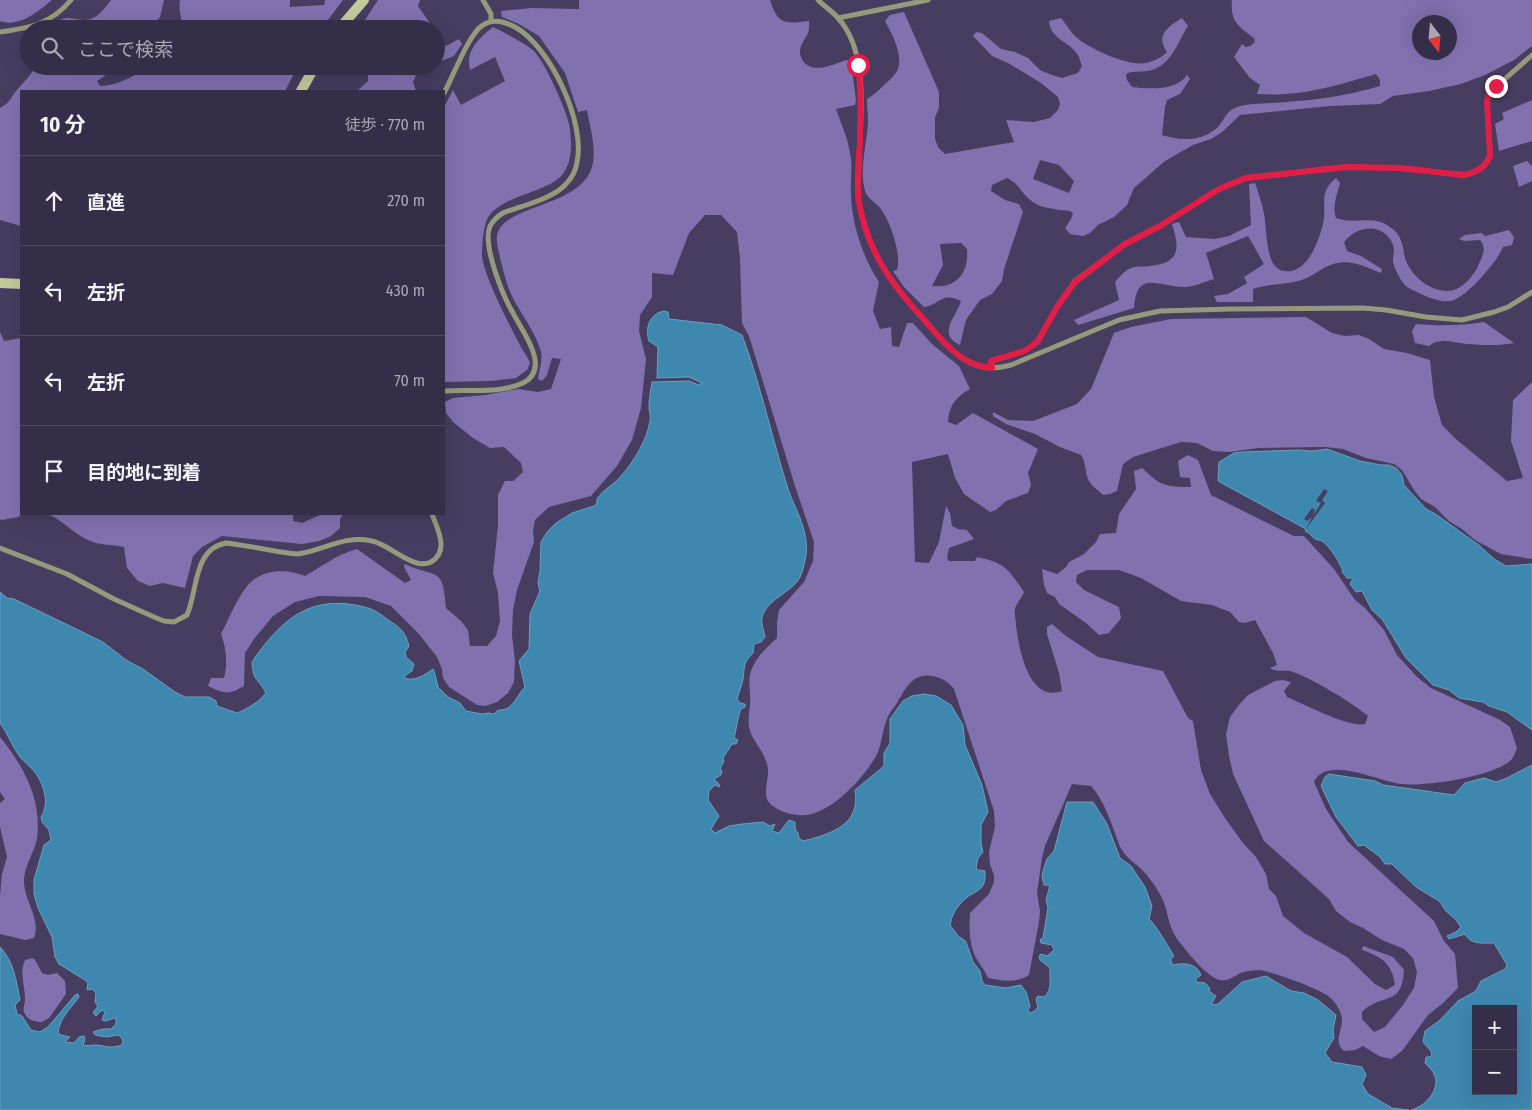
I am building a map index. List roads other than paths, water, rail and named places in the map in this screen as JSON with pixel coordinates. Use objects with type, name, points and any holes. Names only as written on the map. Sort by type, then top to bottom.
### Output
[{"type":"main road","points":[[347,20],[364,0]]},
{"type":"main road","points":[[302,90],[310,75]]},
{"type":"main road","points":[[0,283],[20,284]]},
{"type":"street","points":[[46,20],[60,11],[71,0]]},
{"type":"street","points":[[482,0],[491,14],[491,21]]},
{"type":"street","points":[[818,0],[838,18],[857,56],[860,74],[859,201],[874,250],[880,264],[895,286],[956,355],[972,364],[992,368],[1011,365],[1119,320],[1160,311],[1232,308],[1363,308],[1462,320],[1494,312],[1532,292]]},
{"type":"street","points":[[838,18],[928,0]]},
{"type":"street","points":[[445,91],[477,29],[491,21],[506,22],[532,39],[553,67],[574,121],[578,138],[578,156],[572,177],[558,192],[503,213],[490,226],[489,248],[496,274],[512,312],[532,345],[535,358],[532,375],[524,382],[495,389],[445,391]]},
{"type":"street","points":[[0,32],[20,29]]},
{"type":"street","points":[[992,368],[991,361],[1024,351],[1038,341],[1057,307],[1075,282],[1125,244],[1160,226],[1219,189],[1254,176],[1346,167],[1399,168],[1464,175],[1473,173],[1481,168],[1490,156],[1487,101],[1490,93],[1532,55]]},
{"type":"street","points":[[0,548],[67,574],[154,618],[174,622],[187,615],[204,555],[217,544],[226,543],[295,554],[308,552],[342,540],[359,539],[374,541],[404,558],[424,564],[431,562],[439,555],[442,547],[441,538],[432,515]]},
{"type":"water","points":[[664,311],[668,312],[669,319],[722,325],[742,335],[755,373],[788,489],[806,538],[806,555],[800,577],[796,583],[764,611],[762,625],[765,637],[761,642],[754,644],[753,653],[745,664],[743,681],[737,699],[740,703],[745,704],[745,707],[740,712],[734,738],[738,740],[736,744],[732,744],[723,758],[724,761],[720,769],[722,771],[721,775],[714,779],[720,785],[719,787],[715,785],[709,791],[708,800],[719,816],[711,829],[715,833],[729,826],[763,822],[770,826],[775,824],[772,831],[779,833],[789,820],[795,822],[795,829],[799,838],[803,841],[824,835],[842,826],[849,820],[853,812],[856,802],[855,790],[884,766],[884,753],[890,743],[890,719],[903,701],[912,696],[924,694],[936,696],[951,705],[963,725],[965,745],[982,785],[988,812],[981,825],[983,852],[978,858],[976,868],[985,871],[983,886],[960,904],[950,925],[959,937],[966,942],[973,962],[980,971],[985,985],[1006,988],[1021,985],[1026,992],[1030,1013],[1038,1007],[1036,999],[1038,996],[1044,997],[1049,991],[1050,968],[1040,960],[1039,956],[1041,954],[1047,956],[1054,950],[1052,945],[1041,943],[1040,940],[1043,938],[1048,908],[1046,900],[1050,885],[1044,885],[1043,871],[1047,859],[1054,851],[1067,802],[1093,802],[1107,824],[1120,858],[1131,866],[1145,887],[1152,906],[1149,919],[1174,956],[1171,958],[1171,962],[1174,965],[1186,964],[1197,968],[1201,975],[1196,979],[1196,982],[1205,983],[1209,987],[1210,992],[1216,996],[1211,1005],[1218,1004],[1242,982],[1266,976],[1291,991],[1304,993],[1318,1000],[1336,1015],[1333,1030],[1334,1038],[1325,1053],[1332,1062],[1362,1067],[1366,1075],[1362,1084],[1368,1094],[1392,1108],[1409,1110],[0,1110],[0,947],[5,953],[16,978],[20,1000],[15,1005],[17,1014],[22,1016],[31,1030],[40,1032],[48,1027],[75,995],[78,994],[79,997],[66,1014],[59,1028],[58,1033],[70,1037],[65,1042],[74,1043],[79,1037],[84,1036],[83,1045],[111,1047],[122,1045],[123,1040],[119,1035],[106,1037],[95,1035],[93,1032],[111,1029],[116,1024],[116,1020],[114,1018],[106,1021],[102,1020],[105,1012],[102,1010],[96,1016],[93,1013],[98,1006],[95,1002],[96,993],[92,989],[87,990],[88,982],[59,964],[55,957],[52,937],[38,908],[34,894],[34,880],[44,845],[51,840],[49,830],[42,822],[41,817],[44,812],[45,794],[41,782],[34,771],[20,757],[0,723],[0,592],[7,598],[14,599],[103,642],[126,660],[143,669],[175,692],[185,697],[209,697],[216,701],[217,706],[237,713],[253,705],[266,693],[255,677],[252,662],[283,625],[308,609],[322,605],[338,603],[355,605],[380,614],[399,628],[405,635],[409,646],[405,652],[406,657],[414,664],[412,671],[404,678],[412,679],[423,676],[433,669],[438,687],[448,697],[460,703],[466,711],[494,714],[498,710],[511,706],[525,687],[519,661],[529,649],[530,614],[540,591],[538,583],[541,542],[547,532],[556,523],[572,513],[594,506],[599,496],[619,478],[631,463],[643,443],[648,428],[652,382],[689,381],[699,385],[702,383],[689,377],[657,378],[658,347],[649,341],[648,327],[649,322],[655,315]]},
{"type":"water","points":[[1327,449],[1360,461],[1389,465],[1396,468],[1402,475],[1404,485],[1426,509],[1480,546],[1494,559],[1506,566],[1532,564],[1532,730],[1507,712],[1483,702],[1459,698],[1449,690],[1433,685],[1406,658],[1382,619],[1372,610],[1362,591],[1356,592],[1350,584],[1353,578],[1347,578],[1343,573],[1341,565],[1325,543],[1315,539],[1305,531],[1306,529],[1218,481],[1219,462],[1234,453]]},
{"type":"water","points":[[1532,765],[1532,1110],[1411,1110],[1421,1106],[1430,1098],[1436,1082],[1435,1076],[1425,1063],[1426,1057],[1432,1055],[1423,1042],[1425,1031],[1439,1021],[1458,1001],[1476,991],[1481,981],[1505,969],[1507,965],[1494,943],[1474,942],[1467,938],[1465,934],[1449,939],[1447,936],[1456,932],[1461,927],[1456,920],[1439,901],[1416,887],[1392,864],[1385,864],[1379,856],[1364,845],[1358,846],[1336,817],[1321,786],[1325,777],[1329,774],[1375,781],[1383,785],[1454,795],[1465,783],[1484,778],[1496,782]]}]
